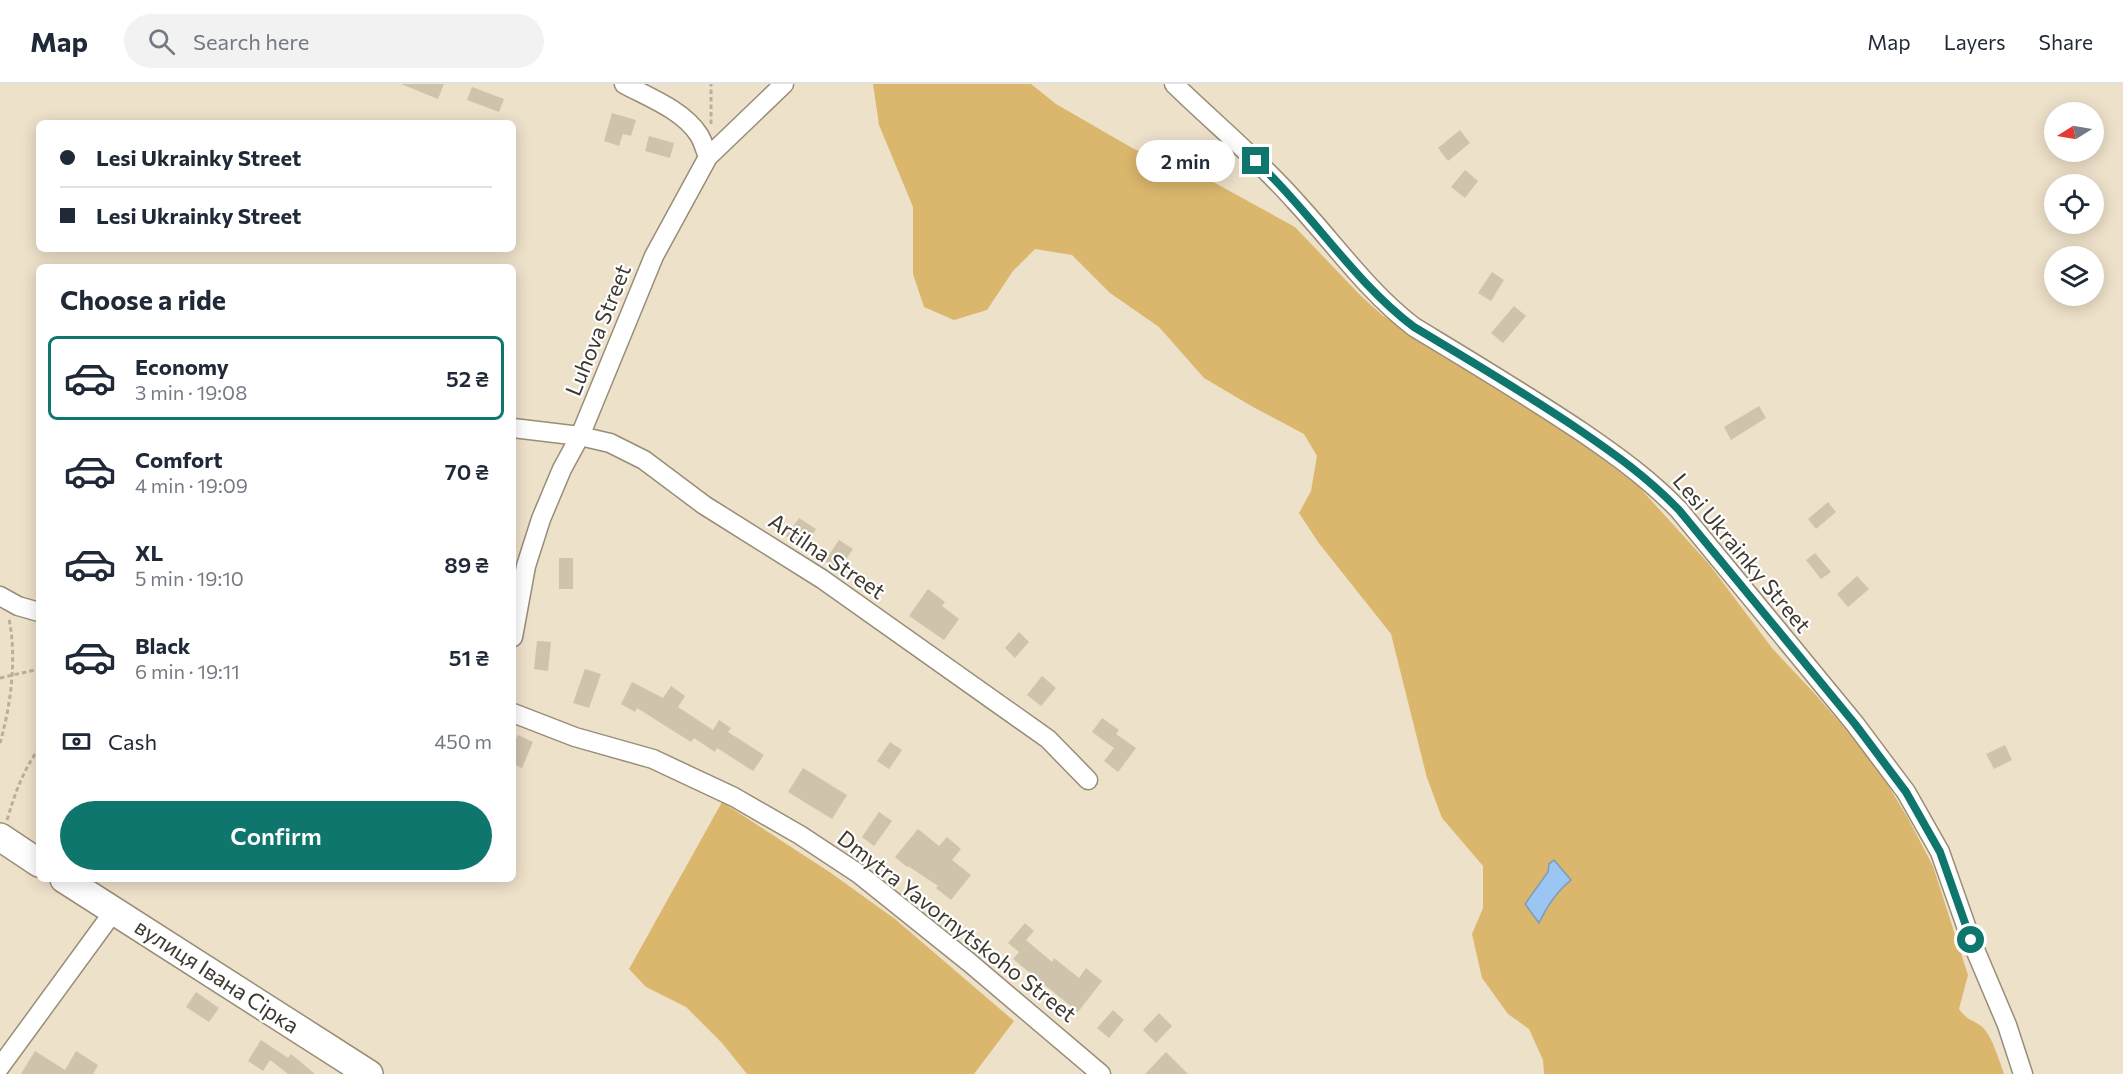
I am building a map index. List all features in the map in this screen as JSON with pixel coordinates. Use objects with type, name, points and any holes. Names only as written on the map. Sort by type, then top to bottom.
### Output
[{"type":"street","points":[[624,84],[663,103],[686,122],[699,135],[708,157],[784,84]]},
{"type":"street","name":"Lesi Ukrainky Street","points":[[1174,84],[1269,173],[1398,315],[1414,327],[1534,399],[1627,462],[1659,489],[1679,510],[1855,724],[1906,792],[1940,852],[1971,940],[2007,1025],[2023,1074]]},
{"type":"street","name":"Luhova Street","points":[[516,621],[526,566],[541,519],[562,470],[580,436],[654,256],[708,157]]},
{"type":"street","name":"Artilna Street","points":[[516,428],[580,436],[610,443],[644,460],[704,505],[822,579],[1048,740],[1089,780]]},
{"type":"street","points":[[3,598],[18,606],[36,611]]},
{"type":"street","name":"Dmytra Yavornytskoho Street","points":[[516,714],[575,737],[653,759],[734,797],[800,835],[859,874],[979,970],[1101,1074]]},
{"type":"street","points":[[3,845],[36,862]]},
{"type":"street","name":"вулиця Івана Сірка","points":[[69,882],[369,1074]]},
{"type":"street","points":[[0,1067],[114,911]]},
{"type":"path","points":[[0,743],[11,676],[11,627],[3,598]]},
{"type":"path","points":[[0,678],[36,670]]},
{"type":"path","points":[[3,845],[16,787],[36,752]]},
{"type":"shaded area","points":[[873,84],[1031,84],[1056,104],[1134,149],[1215,183],[1295,227],[1382,315],[1456,364],[1493,381],[1639,487],[1709,564],[1772,648],[1874,762],[1909,820],[1933,866],[1968,975],[1959,1009],[1967,1018],[1985,1030],[1995,1048],[2004,1074],[1544,1074],[1543,1060],[1529,1029],[1508,1014],[1482,978],[1472,934],[1483,908],[1483,866],[1442,818],[1427,778],[1391,634],[1318,542],[1299,513],[1311,491],[1317,456],[1304,434],[1204,378],[1159,327],[1110,293],[1072,255],[1035,249],[1013,271],[987,310],[954,320],[924,307],[913,274],[913,207],[879,125]]},
{"type":"shaded area","points":[[722,802],[831,873],[895,919],[1014,1021],[974,1074],[747,1074],[722,1043],[686,1007],[646,987],[629,969]]},
{"type":"water","points":[[1554,860],[1571,880],[1552,900],[1539,923],[1525,904],[1548,872],[1549,864]]},
{"type":"building","points":[[401,84],[444,84],[438,99]]},
{"type":"building","points":[[472,87],[504,99],[499,112],[467,100]]},
{"type":"building","points":[[612,113],[636,120],[631,136],[623,134],[619,146],[604,141]]},
{"type":"building","points":[[1460,130],[1470,143],[1448,161],[1438,148]]},
{"type":"building","points":[[649,136],[674,143],[670,158],[645,151]]},
{"type":"building","points":[[1465,170],[1478,181],[1465,198],[1451,187]]},
{"type":"building","points":[[1492,272],[1504,280],[1491,301],[1478,293]]},
{"type":"building","points":[[1514,306],[1526,316],[1503,343],[1491,333]]},
{"type":"building","points":[[1759,406],[1766,418],[1731,440],[1724,427]]},
{"type":"building","points":[[1828,502],[1836,512],[1816,529],[1808,519]]},
{"type":"building","points":[[799,518],[816,529],[804,548],[786,536]]},
{"type":"building","points":[[839,540],[853,549],[839,570],[825,561]]},
{"type":"building","points":[[1815,553],[1831,572],[1821,579],[1806,560]]},
{"type":"building","points":[[559,558],[573,558],[573,589],[559,589]]},
{"type":"building","points":[[1857,576],[1869,589],[1848,607],[1837,594]]},
{"type":"building","points":[[928,589],[945,602],[942,606],[959,619],[944,640],[909,616]]},
{"type":"building","points":[[1019,632],[1029,642],[1015,658],[1005,648]]},
{"type":"building","points":[[537,641],[551,642],[548,671],[534,669]]},
{"type":"building","points":[[585,669],[601,674],[589,708],[573,703]]},
{"type":"building","points":[[1042,676],[1056,688],[1041,706],[1027,695]]},
{"type":"building","points":[[632,682],[663,698],[671,686],[685,696],[678,707],[713,730],[719,720],[731,728],[728,732],[764,755],[753,771],[717,748],[715,752],[694,738],[691,742],[637,708],[635,712],[621,704]]},
{"type":"building","points":[[1102,718],[1119,730],[1116,734],[1136,748],[1118,772],[1104,761],[1114,748],[1092,732]]},
{"type":"building","points":[[518,735],[533,742],[522,768],[516,765]]},
{"type":"building","points":[[890,742],[902,750],[889,769],[877,761]]},
{"type":"building","points":[[2005,745],[2012,760],[1994,769],[1986,754]]},
{"type":"building","points":[[803,768],[847,795],[832,819],[788,792]]},
{"type":"building","points":[[879,812],[892,821],[874,846],[862,837]]},
{"type":"building","points":[[918,829],[939,846],[947,837],[961,849],[952,860],[971,875],[951,900],[936,888],[938,886],[895,857]]},
{"type":"building","points":[[1025,923],[1034,931],[1026,940],[1052,962],[1054,958],[1079,978],[1086,968],[1102,981],[1078,1012],[1013,959],[1019,952],[1008,943]]},
{"type":"building","points":[[196,992],[219,1008],[209,1022],[186,1007]]},
{"type":"building","points":[[1113,1010],[1124,1020],[1109,1038],[1097,1028]]},
{"type":"building","points":[[1159,1013],[1172,1026],[1156,1043],[1143,1030]]},
{"type":"building","points":[[261,1040],[288,1058],[291,1054],[315,1074],[288,1074],[270,1060],[263,1071],[248,1061]]},
{"type":"building","points":[[35,1051],[65,1070],[76,1051],[98,1065],[93,1074],[21,1074]]},
{"type":"building","points":[[1166,1052],[1188,1074],[1145,1074]]},
{"type":"route","points":[[1256,161],[1398,315],[1414,327],[1534,399],[1627,462],[1659,489],[1679,510],[1855,724],[1906,792],[1940,852],[1971,940]]}]
